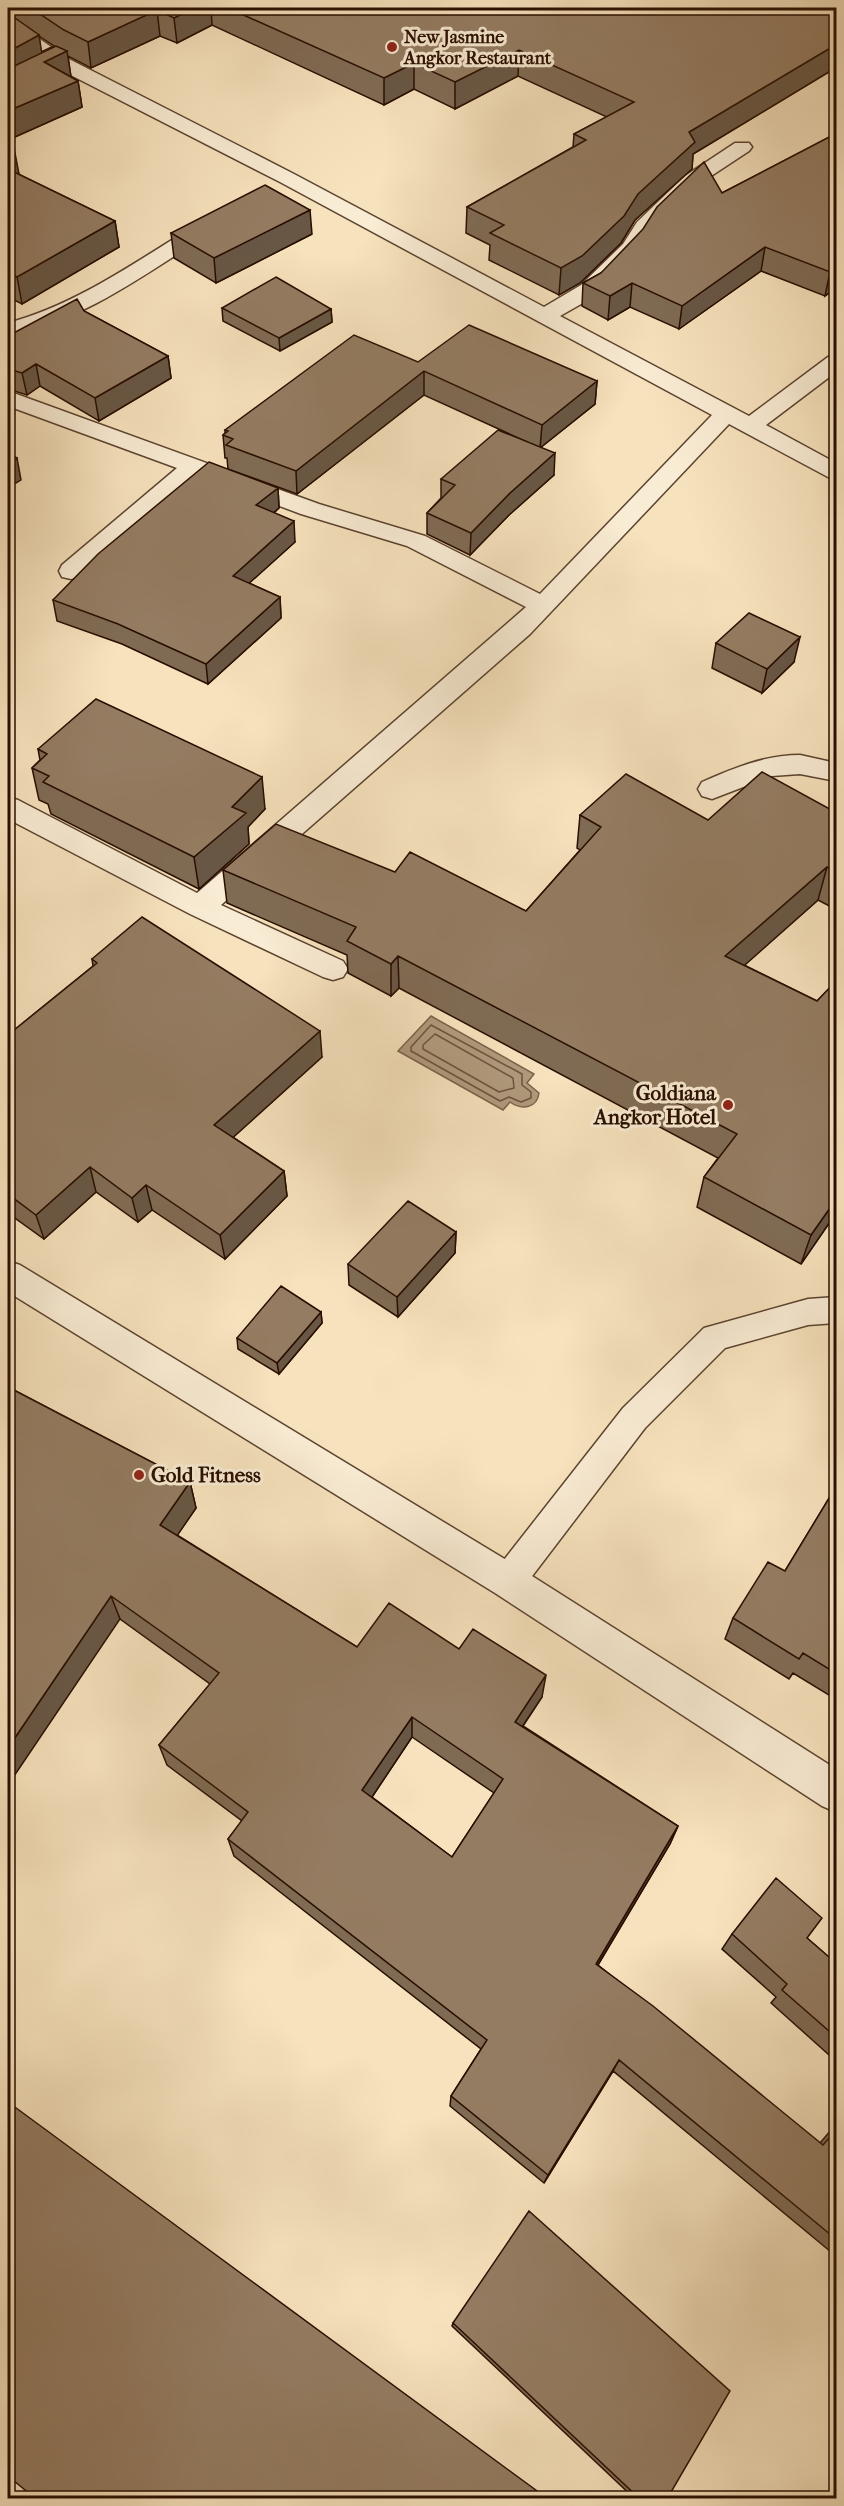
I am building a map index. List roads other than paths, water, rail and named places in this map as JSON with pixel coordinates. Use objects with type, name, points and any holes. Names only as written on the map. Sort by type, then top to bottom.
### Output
[{"type":"street","points":[[8,25],[60,62],[287,178],[837,472]]},
{"type":"street","points":[[39,73],[60,62]]},
{"type":"street","points":[[546,315],[589,290],[632,247],[644,226],[692,180],[742,147]]},
{"type":"street","points":[[267,190],[287,178]]},
{"type":"street","points":[[8,330],[34,325],[74,306],[226,214]]},
{"type":"street","points":[[752,425],[837,362]]},
{"type":"street","points":[[8,398],[191,468],[310,509],[416,540],[544,606]]},
{"type":"street","points":[[200,907],[522,628],[728,412]]},
{"type":"street","points":[[71,571],[191,468]]},
{"type":"street","points":[[712,789],[765,766],[779,764],[837,772]]},
{"type":"street","points":[[8,807],[200,907],[333,969]]},
{"type":"street","points":[[8,1275],[508,1581],[837,1792]]},
{"type":"lane","points":[[508,1581],[634,1418],[715,1338],[808,1312],[837,1310]]},
{"type":"water","points":[[431,1016],[534,1074],[527,1083],[539,1093],[535,1102],[523,1107],[510,1102],[503,1110],[398,1051]]},
{"type":"place","name":"New Jasmine Angkor Restaurant","points":[[392,47]]},
{"type":"place","name":"Goldiana Angkor Hotel","points":[[728,1105]]},
{"type":"place","name":"Gold Fitness","points":[[139,1475]]}]
